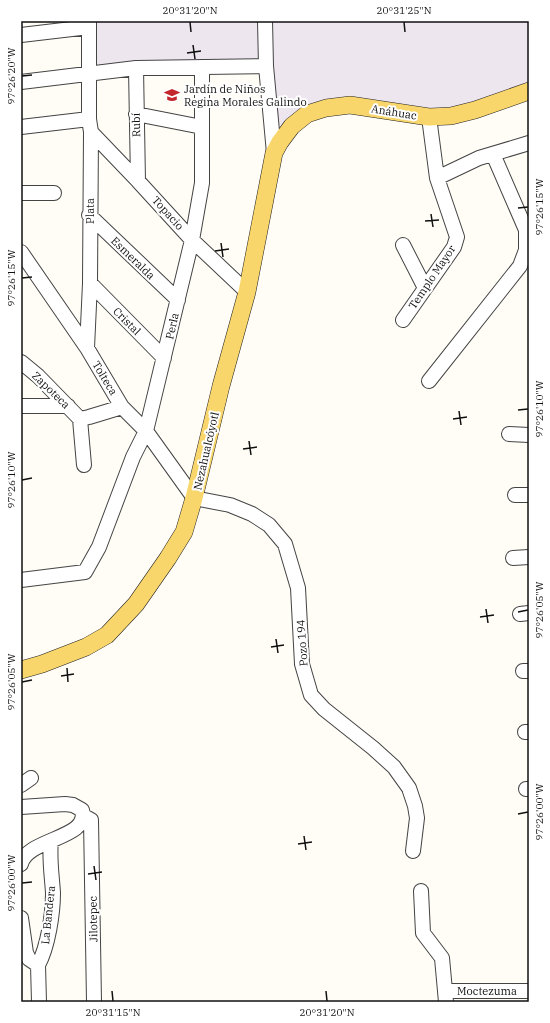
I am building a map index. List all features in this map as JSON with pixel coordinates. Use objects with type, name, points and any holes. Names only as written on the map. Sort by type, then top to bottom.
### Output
[{"type":"main road","name":"Anáhuac","points":[[274,153],[292,126],[307,114],[326,108],[350,105],[429,117],[451,116],[475,110],[529,91]]},
{"type":"main road","name":"Nezahualcóyotl","points":[[21,670],[42,664],[86,647],[107,635],[136,604],[184,532],[194,498],[221,386],[247,292],[274,153]]},
{"type":"street","points":[[265,21],[266,66],[274,153]]},
{"type":"street","points":[[21,34],[89,24]]},
{"type":"street","name":"Plata","points":[[87,348],[90,283],[89,24]]},
{"type":"street","points":[[21,82],[136,68],[266,66]]},
{"type":"street","name":"Perla","points":[[21,580],[85,572],[99,547],[133,457],[146,431],[192,240],[202,183],[202,67]]},
{"type":"street","name":"Rubí","points":[[136,68],[138,181]]},
{"type":"street","points":[[136,114],[202,127]]},
{"type":"street","name":"Templo Mayor","points":[[403,320],[454,247],[457,237],[437,178],[429,117]]},
{"type":"street","points":[[21,127],[90,126]]},
{"type":"street","name":"Topacio","points":[[90,126],[192,240],[247,292]]},
{"type":"street","points":[[437,178],[465,164],[529,143]]},
{"type":"street","points":[[429,381],[520,266],[526,250],[528,229],[493,154]]},
{"type":"street","points":[[21,193],[54,192]]},
{"type":"street","name":"Esmeralda","points":[[89,215],[178,300]]},
{"type":"street","points":[[403,245],[425,288]]},
{"type":"street","name":"Tolteca","points":[[21,252],[87,348],[122,407],[146,431],[194,498]]},
{"type":"street","name":"Cristal","points":[[90,283],[164,358]]},
{"type":"street","name":"Zapoteca","points":[[21,362],[38,376],[80,419]]},
{"type":"street","points":[[21,406],[68,406]]},
{"type":"street","points":[[84,465],[80,419],[122,407]]},
{"type":"street","points":[[509,434],[529,435]]},
{"type":"street","name":"Pozo 194","points":[[194,498],[230,505],[252,514],[269,525],[285,544],[298,588],[302,664],[311,696],[324,709],[373,748],[394,767],[409,788],[417,818],[413,851]]},
{"type":"street","points":[[513,558],[529,557]]},
{"type":"street","points":[[21,807],[65,804],[73,805],[82,810],[84,816],[81,822],[73,830],[30,850],[22,860],[21,864]]},
{"type":"street","name":"Jilotepec","points":[[84,816],[91,820],[94,1002]]},
{"type":"street","name":"La Bandera","points":[[38,965],[42,958],[48,937],[53,895],[50,850],[51,840]]},
{"type":"street","points":[[421,891],[422,933],[442,958],[446,997]]},
{"type":"street","points":[[21,918],[26,953],[29,958],[38,965],[39,1002]]},
{"type":"street","name":"Moctezuma","points":[[446,997],[529,991]]},
{"type":"shaded area","points":[[94,21],[529,21],[529,82],[455,109],[428,112],[369,105],[289,118],[282,125],[278,125],[273,68],[95,67]]},
{"type":"place","name":"Jardín de Niños Regina Morales Galindo","points":[[172,95]]}]
